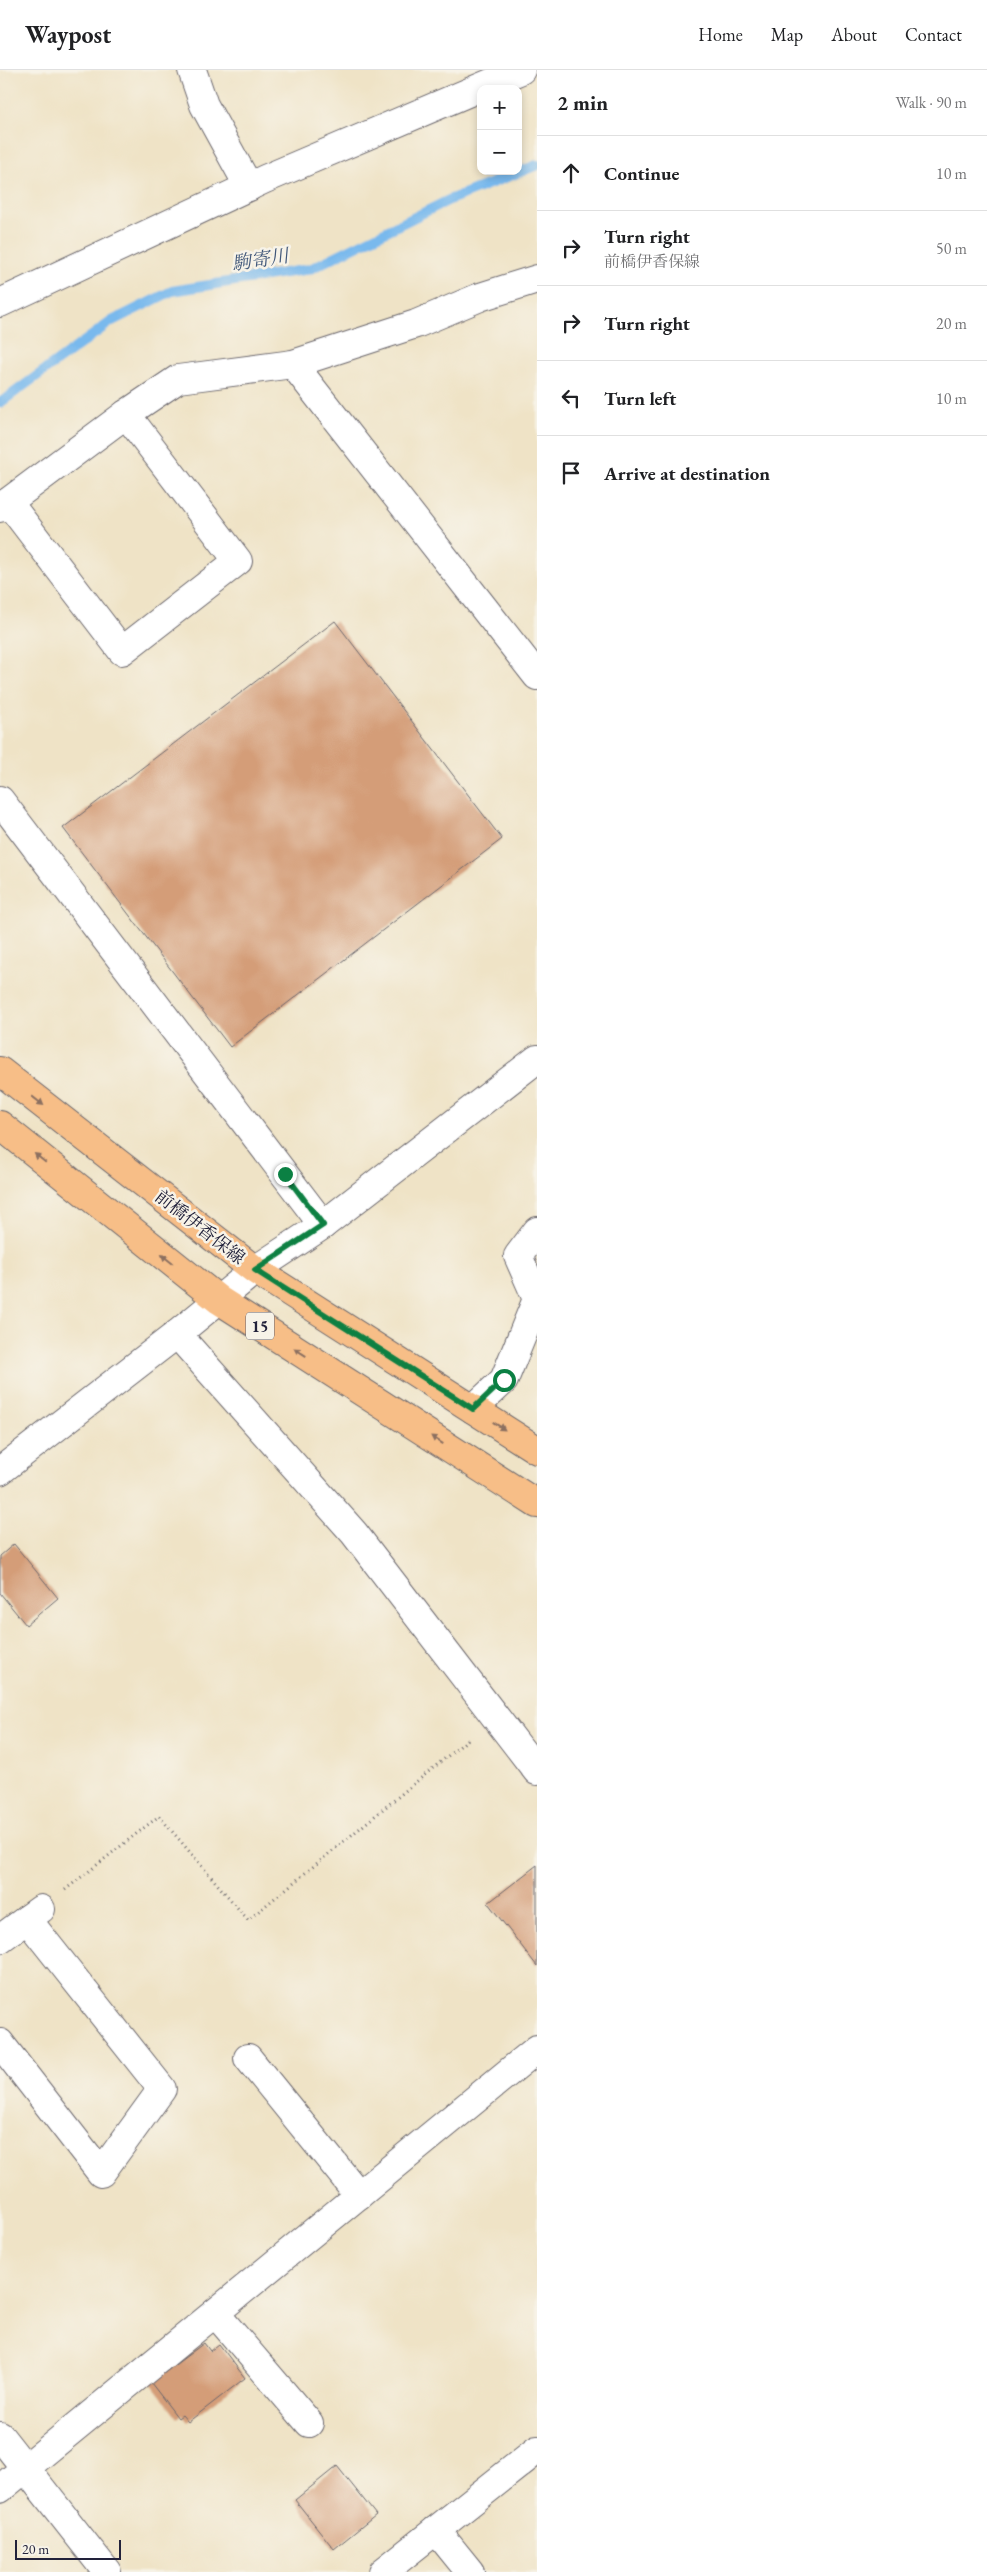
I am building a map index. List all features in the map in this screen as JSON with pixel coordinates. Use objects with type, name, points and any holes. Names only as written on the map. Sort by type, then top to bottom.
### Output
[{"type":"main road","name":"前橋伊香保線","points":[[0,1071],[255,1270],[537,1450]]},
{"type":"main road","name":"15","points":[[0,1125],[219,1300],[537,1504]]},
{"type":"street","points":[[0,303],[249,187],[521,70]]},
{"type":"street","points":[[201,75],[204,105],[249,187]]},
{"type":"street","points":[[126,414],[238,561],[122,651],[4,505],[126,414],[178,379],[293,364],[416,324],[480,297],[537,279]]},
{"type":"street","points":[[293,364],[537,676]]},
{"type":"street","points":[[0,800],[323,1225]]},
{"type":"street","points":[[0,1471],[177,1334],[255,1270],[323,1225],[537,1059]]},
{"type":"street","points":[[473,1409],[504,1380],[536,1299],[518,1256],[537,1231]]},
{"type":"street","points":[[177,1334],[354,1533],[537,1771]]},
{"type":"street","points":[[0,1939],[34,1914],[162,2089],[102,2173],[0,2043]]},
{"type":"street","points":[[0,2489],[537,2049]]},
{"type":"street","points":[[248,2058],[359,2195]]},
{"type":"street","points":[[215,2312],[309,2423]]},
{"type":"street","points":[[0,2436],[24,2470],[106,2572]]},
{"type":"street","points":[[383,2572],[537,2450]]},
{"type":"street","points":[[436,2530],[470,2572]]},
{"type":"path","points":[[34,1914],[159,1816],[248,1920],[495,1716]]},
{"type":"building","points":[[335,621],[502,839],[230,1047],[63,828]]},
{"type":"building","points":[[14,1544],[58,1598],[26,1625],[0,1593],[0,1556]]},
{"type":"building","points":[[537,1865],[537,1966],[488,1903]]},
{"type":"building","points":[[204,2343],[210,2351],[219,2344],[245,2378],[188,2422],[182,2415],[178,2418],[151,2383]]},
{"type":"building","points":[[337,2466],[376,2515],[334,2549],[295,2500]]},
{"type":"waterway","name":"駒寄川","points":[[0,403],[112,321],[172,291],[310,269],[449,200],[537,165]]},
{"type":"route","points":[[285,1174],[323,1225],[255,1270],[473,1409],[504,1380]]}]
